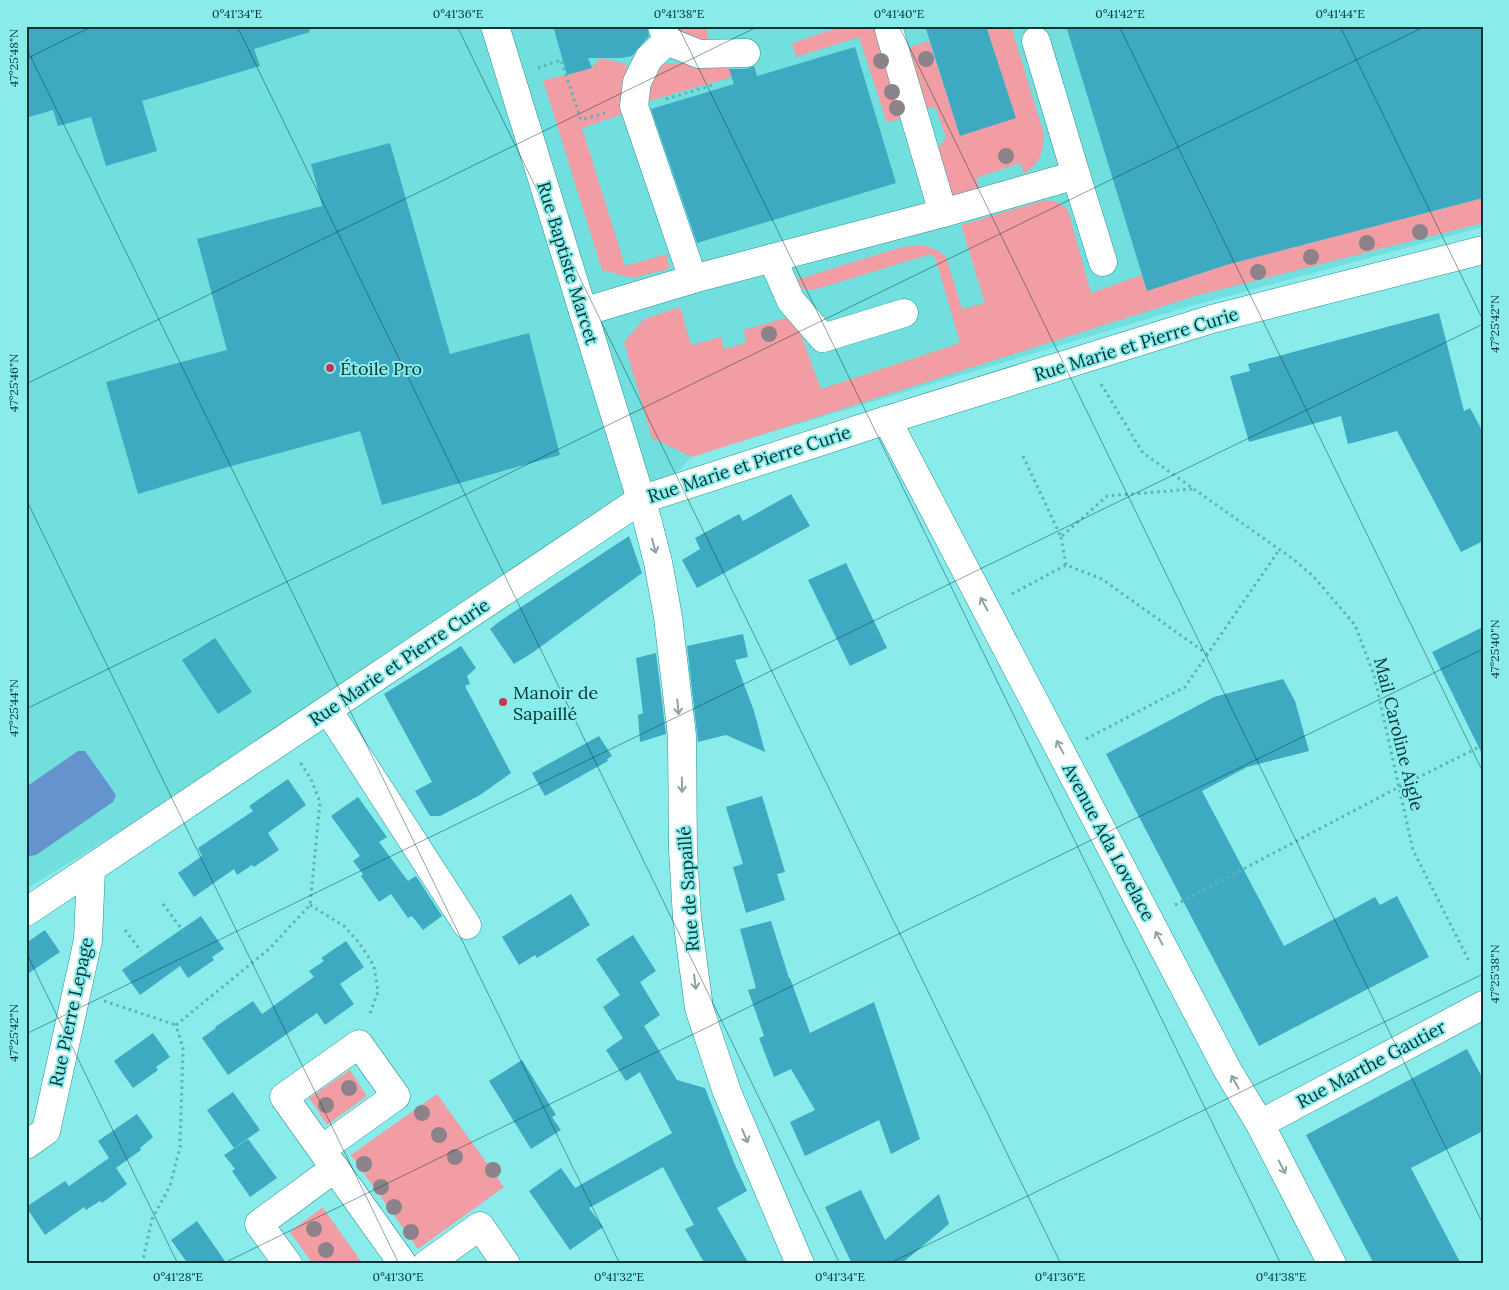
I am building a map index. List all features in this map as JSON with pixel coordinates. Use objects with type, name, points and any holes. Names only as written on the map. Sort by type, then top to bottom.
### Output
[{"type":"street","name":"Rue Baptiste Marcet","points":[[495,26],[640,500]]},
{"type":"street","points":[[889,30],[943,213]]},
{"type":"street","points":[[693,279],[634,106],[637,82],[664,33],[699,54],[746,53]]},
{"type":"street","points":[[1036,41],[1103,262]]},
{"type":"street","points":[[583,312],[693,279],[943,213],[1076,175]]},
{"type":"street","name":"Rue Marie et Pierre Curie","points":[[26,912],[640,500],[1212,319],[1483,250]]},
{"type":"street","points":[[772,258],[792,300],[823,338],[904,312]]},
{"type":"street","name":"Avenue Ada Lovelace","points":[[888,420],[1228,1071],[1260,1124],[1332,1264]]},
{"type":"street","name":"Rue de Sapaillé","points":[[640,500],[658,562],[668,617],[682,736],[683,850],[687,918],[699,1008],[727,1092],[800,1264]]},
{"type":"street","points":[[328,710],[467,925]]},
{"type":"street","name":"Rue Pierre Lepage","points":[[26,1145],[46,1131],[88,940],[91,869]]},
{"type":"street","name":"Rue Marthe Gautier","points":[[1260,1124],[1483,1005]]},
{"type":"street","points":[[288,1264],[259,1224],[328,1158],[396,1096],[359,1044],[284,1097],[328,1158],[403,1264]]},
{"type":"street","points":[[427,1264],[480,1226],[506,1264]]},
{"type":"path","points":[[539,67],[561,60],[581,120],[606,113]]},
{"type":"path","points":[[665,100],[720,83]]},
{"type":"path","name":"Mail Caroline Aigle","points":[[1100,383],[1143,453],[1293,559],[1313,576],[1355,625],[1374,675],[1414,850],[1470,963]]},
{"type":"path","points":[[1023,456],[1061,537],[1066,565]]},
{"type":"path","points":[[1061,537],[1107,496],[1193,489]]},
{"type":"path","points":[[1086,740],[1185,687],[1279,550]]},
{"type":"path","points":[[986,608],[1066,565],[1102,579],[1207,654]]},
{"type":"path","points":[[176,1025],[269,949],[310,905],[320,802],[311,779],[285,738]]},
{"type":"path","points":[[1174,906],[1399,787],[1483,745]]},
{"type":"path","points":[[163,904],[186,935]]},
{"type":"path","points":[[310,905],[344,926],[360,944],[374,966],[378,992],[359,1044]]},
{"type":"path","points":[[125,930],[141,951]]},
{"type":"path","points":[[76,992],[176,1025]]},
{"type":"path","points":[[142,1264],[152,1219],[170,1186],[180,1147],[183,1048],[176,1025]]},
{"type":"shaded area","points":[[26,26],[1483,26],[1483,227],[1184,308],[692,456],[640,514],[26,889]]},
{"type":"shaded area","points":[[674,26],[706,26],[710,47],[681,36]]},
{"type":"shaded area","points":[[843,26],[877,26],[906,117],[887,123],[859,37],[796,57],[792,43]]},
{"type":"shaded area","points":[[986,26],[1011,26],[1043,131],[1042,150],[1038,161],[1030,170],[1024,173],[1020,163],[976,178],[980,189],[953,198],[938,148],[946,138],[935,106],[926,109],[907,48],[929,41],[960,135]]},
{"type":"shaded area","points":[[601,58],[626,64],[629,76],[623,114],[582,128],[625,266],[667,254],[669,269],[632,278],[602,270],[543,80],[591,68]]},
{"type":"shaded area","points":[[728,62],[732,77],[645,102],[652,66],[667,63]]},
{"type":"shaded area","points":[[1483,198],[1483,223],[1195,296],[692,457],[652,438],[624,342],[644,319],[680,307],[691,345],[721,337],[724,349],[746,343],[744,330],[789,317],[800,332],[821,389],[960,343],[936,260],[931,254],[813,290],[803,289],[796,280],[895,249],[916,245],[926,246],[939,251],[946,257],[962,309],[985,303],[961,225],[1042,201],[1050,200],[1056,202],[1068,210],[1091,293],[1142,275],[1147,290],[1226,265]]},
{"type":"shaded area","points":[[78,751],[85,751],[116,795],[113,802],[36,855],[29,856],[26,852],[26,787]]},
{"type":"shaded area","points":[[350,1070],[367,1096],[327,1125],[309,1098]]},
{"type":"shaded area","points":[[437,1094],[504,1187],[418,1249],[351,1155]]},
{"type":"shaded area","points":[[323,1207],[363,1264],[313,1264],[290,1232]]},
{"type":"building","points":[[26,26],[309,26],[310,32],[254,49],[260,66],[142,101],[157,151],[106,166],[91,117],[58,126],[53,110],[26,118]]},
{"type":"building","points":[[553,26],[647,26],[649,36],[632,56],[588,58],[592,68],[567,75]]},
{"type":"building","points":[[925,26],[986,26],[1016,118],[960,136]]},
{"type":"building","points":[[1066,26],[1483,26],[1483,198],[1226,265],[1147,291]]},
{"type":"building","points":[[855,47],[896,183],[697,243],[651,109],[734,84],[729,69],[746,69],[754,66],[757,76]]},
{"type":"building","points":[[390,143],[450,354],[529,333],[560,455],[382,505],[360,431],[138,494],[106,382],[227,350],[197,239],[322,206],[311,164]]},
{"type":"building","points":[[1439,313],[1464,411],[1470,408],[1483,432],[1483,541],[1461,552],[1397,431],[1348,444],[1341,416],[1249,442],[1230,376],[1250,371],[1248,364]]},
{"type":"building","points":[[791,494],[810,526],[697,588],[682,560],[700,549],[695,538],[739,514],[743,521]]},
{"type":"building","points":[[629,536],[642,573],[514,664],[490,629]]},
{"type":"building","points":[[846,563],[887,648],[850,666],[808,580]]},
{"type":"building","points":[[1483,627],[1483,756],[1432,652]]},
{"type":"building","points":[[743,634],[748,657],[735,660],[754,711],[765,752],[726,735],[698,742],[687,646]]},
{"type":"building","points":[[215,638],[252,692],[218,714],[182,660]]},
{"type":"building","points":[[461,646],[476,668],[467,676],[470,684],[465,686],[511,773],[480,795],[440,816],[430,816],[415,791],[432,782],[384,694]]},
{"type":"building","points":[[656,653],[666,734],[640,742],[638,715],[643,713],[636,658]]},
{"type":"building","points":[[1283,679],[1295,701],[1309,751],[1247,767],[1202,791],[1284,946],[1375,897],[1380,905],[1397,896],[1429,957],[1259,1046],[1106,754],[1214,697]]},
{"type":"building","points":[[599,736],[612,756],[607,759],[608,761],[545,796],[532,773]]},
{"type":"building","points":[[288,779],[306,805],[268,833],[279,850],[254,867],[252,865],[237,875],[234,869],[194,897],[178,873],[202,856],[198,848],[253,811],[249,806]]},
{"type":"building","points":[[762,796],[785,872],[777,874],[785,900],[746,913],[733,867],[743,864],[726,807]]},
{"type":"building","points":[[358,797],[387,837],[379,842],[408,881],[416,876],[442,916],[423,930],[412,916],[408,918],[391,894],[379,902],[353,861],[360,856],[331,816]]},
{"type":"building","points":[[571,894],[590,925],[537,958],[535,955],[519,965],[502,937]]},
{"type":"building","points":[[201,916],[224,949],[212,957],[214,960],[188,978],[180,966],[140,995],[122,970]]},
{"type":"building","points":[[771,921],[789,978],[810,1033],[874,1002],[920,1139],[891,1154],[879,1120],[805,1156],[790,1122],[815,1110],[791,1069],[774,1077],[759,1038],[764,1036],[748,990],[756,988],[740,929]]},
{"type":"building","points":[[45,930],[60,952],[26,975],[26,943]]},
{"type":"building","points":[[633,935],[656,971],[640,982],[660,1015],[644,1026],[677,1080],[705,1088],[747,1191],[717,1208],[749,1264],[705,1264],[685,1229],[694,1225],[663,1167],[589,1208],[603,1227],[570,1250],[529,1191],[561,1168],[575,1188],[672,1133],[640,1072],[626,1081],[606,1050],[623,1038],[603,1007],[620,995],[596,959]]},
{"type":"building","points":[[346,941],[364,967],[340,984],[354,1004],[325,1025],[317,1013],[228,1075],[202,1038],[253,1001],[262,1014],[314,977],[309,971],[324,961],[321,958]]},
{"type":"building","points":[[153,1033],[170,1057],[156,1067],[158,1070],[133,1088],[114,1061]]},
{"type":"building","points":[[1467,1049],[1483,1079],[1483,1131],[1411,1168],[1461,1264],[1374,1264],[1306,1135]]},
{"type":"building","points":[[522,1060],[556,1115],[552,1117],[561,1130],[531,1149],[489,1081]]},
{"type":"building","points":[[233,1092],[260,1130],[234,1148],[207,1110]]},
{"type":"building","points":[[137,1114],[153,1137],[140,1148],[141,1150],[116,1168],[127,1184],[102,1203],[100,1201],[86,1210],[84,1207],[45,1235],[26,1207],[65,1181],[69,1186],[109,1158],[98,1141]]},
{"type":"building","points":[[248,1139],[277,1178],[250,1197],[232,1171],[235,1169],[224,1155]]},
{"type":"building","points":[[861,1190],[885,1240],[939,1194],[949,1224],[901,1264],[852,1264],[825,1207]]},
{"type":"building","points":[[197,1221],[227,1264],[188,1264],[171,1240]]},
{"type":"place","name":"Étoile Pro","points":[[330,368]]},
{"type":"place","name":"Manoir de Sapaillé","points":[[503,702]]}]
